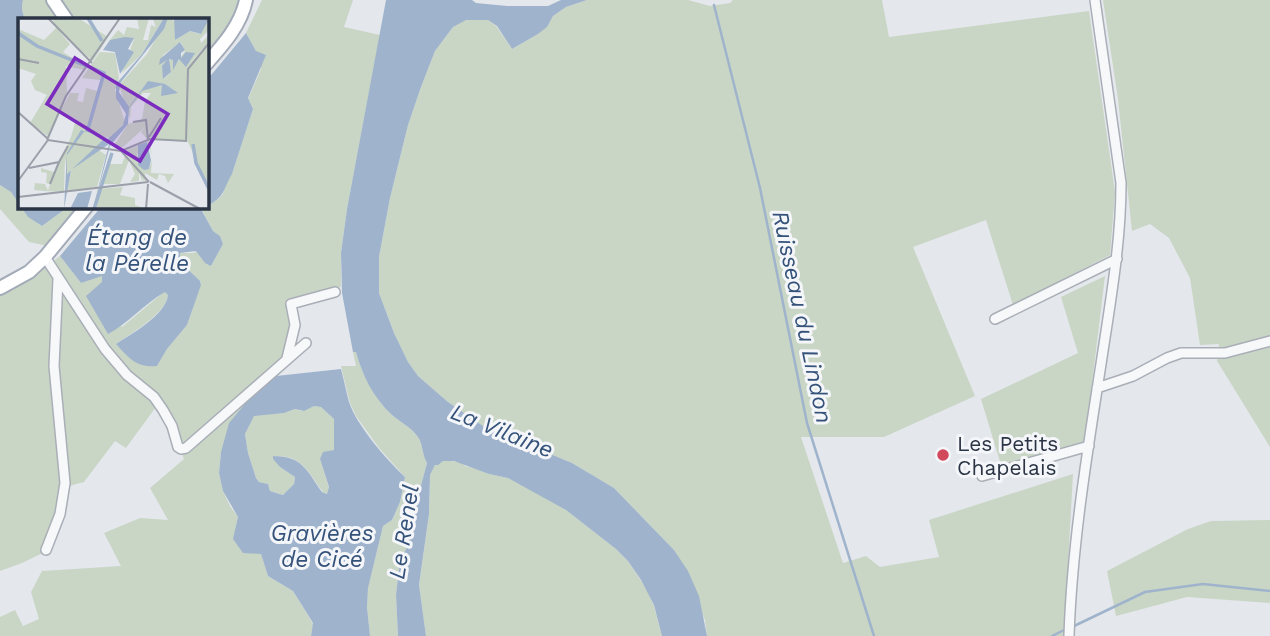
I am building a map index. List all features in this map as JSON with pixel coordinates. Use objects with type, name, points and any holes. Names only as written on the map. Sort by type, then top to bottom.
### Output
[{"type":"main road","points":[[53,0],[65,18]]},
{"type":"main road","points":[[208,62],[232,32],[246,0]]},
{"type":"main road","points":[[0,288],[29,272],[85,208]]},
{"type":"street","points":[[1070,629],[1072,571],[1117,259],[1121,183],[1095,0]]},
{"type":"street","points":[[45,257],[105,349],[127,375],[158,402],[181,449],[186,448],[306,343]]},
{"type":"street","points":[[995,318],[1117,259]]},
{"type":"street","points":[[46,550],[60,514],[65,483],[54,366],[58,279]]},
{"type":"street","points":[[287,360],[295,325],[291,304],[335,292]]},
{"type":"street","points":[[1097,388],[1133,376],[1181,353],[1225,353],[1270,341]]},
{"type":"street","points":[[982,476],[1089,446]]},
{"type":"green space","points":[[23,0],[47,0],[59,18],[26,18]]},
{"type":"green space","points":[[58,0],[238,0],[230,22],[208,51],[208,18],[70,18]]},
{"type":"green space","points":[[262,0],[353,0],[344,27],[380,35],[347,209],[341,253],[341,287],[288,300],[293,325],[276,376],[249,399],[221,452],[219,472],[223,491],[238,517],[236,526],[261,554],[268,576],[293,591],[313,624],[311,636],[0,636],[0,617],[15,610],[23,626],[39,619],[31,592],[42,571],[121,566],[104,533],[140,518],[168,520],[150,488],[184,459],[161,400],[126,448],[115,441],[84,482],[69,486],[63,517],[49,550],[0,571],[0,293],[39,272],[60,256],[81,283],[102,275],[102,282],[122,327],[165,291],[168,295],[161,309],[147,323],[116,344],[157,366],[187,325],[201,283],[180,262],[180,253],[196,251],[211,266],[223,244],[201,208],[208,208],[208,204],[223,194],[253,109],[248,99],[261,69],[256,51],[246,33]]},
{"type":"green space","points":[[587,0],[688,0],[710,6],[730,3],[733,0],[882,0],[889,37],[1089,11],[1115,192],[1110,255],[1013,305],[986,220],[913,247],[975,396],[884,437],[801,437],[843,563],[866,556],[880,567],[939,557],[929,520],[1073,474],[1064,636],[707,636],[705,620],[674,550],[614,488],[572,463],[483,426],[448,402],[418,376],[394,333],[379,293],[379,257],[408,125],[435,51],[453,27],[465,20],[488,20],[496,26],[512,49],[538,34],[553,16],[566,7]]},
{"type":"green space","points":[[1103,0],[1270,0],[1270,447],[1217,361],[1219,344],[1200,345],[1190,278],[1169,238],[1150,224],[1132,231],[1118,99]]},
{"type":"green space","points":[[0,185],[11,192],[18,202],[18,208],[22,208],[28,217],[42,226],[67,208],[80,208],[48,246],[29,242],[0,209]]},
{"type":"green space","points":[[1105,276],[1085,441],[1001,465],[981,399],[1078,353],[1061,297]]},
{"type":"green space","points":[[353,352],[356,352],[365,378],[379,401],[418,437],[427,463],[408,545],[399,569],[396,595],[398,636],[370,636],[367,607],[368,587],[383,526],[392,520],[400,502],[405,477],[379,448],[350,403],[341,366],[356,366]]},
{"type":"green space","points":[[314,406],[321,407],[334,419],[334,450],[320,459],[329,488],[327,494],[298,461],[283,456],[273,456],[280,467],[295,477],[294,484],[284,495],[270,491],[268,484],[259,482],[256,478],[248,453],[245,434],[254,415],[284,413],[295,409],[302,411]]},
{"type":"green space","points":[[443,461],[458,462],[525,486],[566,510],[616,549],[628,561],[647,590],[662,636],[426,636],[419,586],[429,514],[430,475],[435,465]]},
{"type":"green space","points":[[1270,520],[1270,603],[1187,597],[1116,616],[1107,571],[1188,529],[1211,521]]},
{"type":"water","points":[[0,0],[23,0],[22,10],[26,18],[18,18],[18,202],[11,192],[0,185]]},
{"type":"water","points":[[386,0],[472,0],[476,3],[507,6],[548,6],[561,0],[587,0],[566,7],[553,16],[547,27],[538,34],[512,49],[497,26],[488,20],[466,20],[453,27],[435,51],[408,125],[390,198],[379,257],[379,293],[394,333],[418,376],[448,402],[483,426],[572,463],[614,488],[674,550],[688,571],[699,596],[707,636],[662,636],[654,605],[628,561],[566,510],[508,478],[454,461],[443,461],[435,465],[430,475],[429,514],[419,585],[426,636],[398,636],[396,595],[399,569],[408,545],[427,463],[418,437],[379,401],[365,378],[356,352],[353,352],[342,293],[341,253]]},
{"type":"water","name":"Étang de la Pérelle","points":[[246,33],[256,51],[266,55],[248,98],[253,109],[232,174],[221,196],[208,205],[208,79]]},
{"type":"water","points":[[22,208],[67,208],[42,226],[28,217]]},
{"type":"water","name":"Étang de la Pérelle","points":[[100,208],[203,208],[201,209],[213,231],[220,236],[223,244],[211,266],[205,263],[196,251],[180,253],[180,262],[201,285],[187,325],[157,366],[138,364],[116,344],[155,317],[168,295],[165,292],[108,334],[86,296],[102,282],[102,276],[81,283],[60,256]]},
{"type":"water","name":"Gravières de Cicé","points":[[341,369],[349,402],[365,432],[405,477],[400,502],[392,520],[383,526],[368,588],[370,636],[311,636],[313,623],[293,591],[268,576],[261,554],[243,553],[233,539],[238,517],[223,491],[219,473],[221,452],[229,423],[249,399],[276,376]],"holes":[[[321,407],[334,419],[334,450],[323,452],[320,459],[329,487],[327,494],[322,492],[308,471],[298,462],[273,456],[280,467],[295,477],[294,484],[283,495],[270,491],[268,484],[259,482],[256,478],[248,453],[245,434],[254,416]]]},
{"type":"waterway","name":"Ruisseau du Lindon","points":[[714,5],[760,188],[807,423],[874,636]]},
{"type":"waterway","name":"Ruisseau du Lindon","points":[[1072,627],[1145,592],[1203,584],[1270,591]]},
{"type":"waterway","name":"Ruisseau du Lindon","points":[[1052,636],[1066,629]]},
{"type":"place","name":"Les Petits Chapelais","points":[[943,455]]},
{"type":"water label","name":"La Vilaine","points":[[502,431]]},
{"type":"water label","name":"Le Renel","points":[[404,532]]}]
